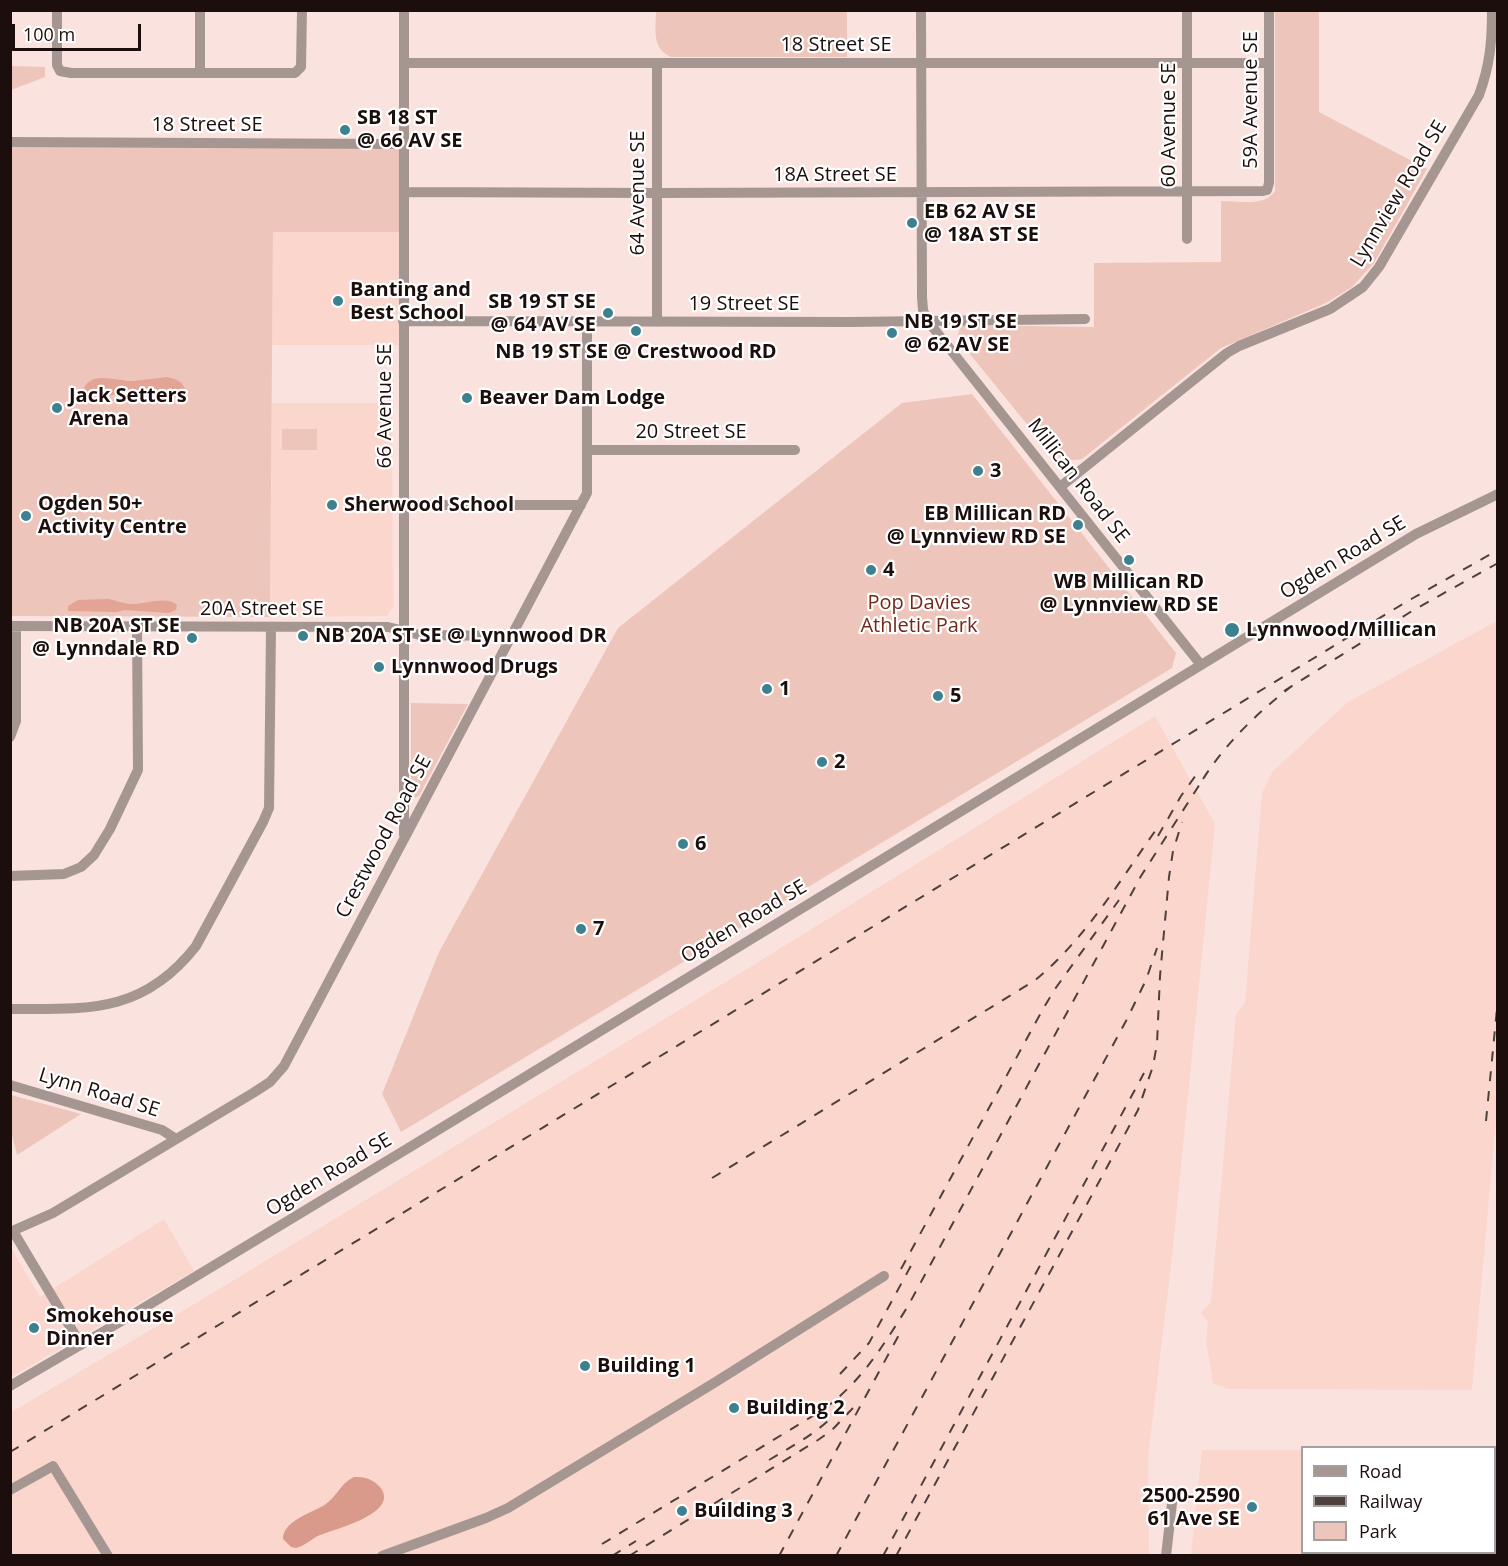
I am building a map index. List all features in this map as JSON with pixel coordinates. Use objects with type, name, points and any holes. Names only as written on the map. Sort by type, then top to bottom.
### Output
[{"type":"street","points":[[57,10],[57,65],[64,73],[288,73],[299,71],[301,67],[302,10]]},
{"type":"street","points":[[200,10],[200,72]]},
{"type":"street","name":"66 Avenue SE","points":[[404,10],[404,837]]},
{"type":"street","points":[[921,10],[922,297],[927,320]]},
{"type":"street","name":"60 Avenue SE","points":[[1187,10],[1187,239]]},
{"type":"street","name":"59A Avenue SE","points":[[1267,190],[1269,183],[1269,10]]},
{"type":"street","name":"Lynnview Road SE","points":[[1060,487],[1239,345],[1330,309],[1362,287],[1379,267],[1479,95],[1491,51],[1492,10]]},
{"type":"street","name":"18 Street SE","points":[[404,63],[1269,63]]},
{"type":"street","name":"64 Avenue SE","points":[[657,63],[657,322]]},
{"type":"street","name":"18 Street SE","points":[[10,142],[380,144],[404,142]]},
{"type":"street","name":"18A Street SE","points":[[404,192],[1260,192],[1267,190]]},
{"type":"street","name":"19 Street SE","points":[[403,321],[851,322],[1085,319]]},
{"type":"street","name":"Millican Road SE","points":[[927,320],[1201,665]]},
{"type":"street","name":"Crestwood Road SE","points":[[12,1231],[53,1213],[253,1093],[279,1074],[587,493],[587,322]]},
{"type":"street","name":"20 Street SE","points":[[587,450],[795,450]]},
{"type":"street","name":"Ogden Road SE","points":[[10,1386],[81,1346],[1416,534],[1497,494]]},
{"type":"street","points":[[403,505],[581,505]]},
{"type":"street","points":[[10,738],[15,721],[13,626]]},
{"type":"street","name":"20A Street SE","points":[[13,626],[388,627],[420,635],[512,636]]},
{"type":"street","points":[[10,876],[64,874],[81,867],[94,855],[110,829],[138,770],[137,626]]},
{"type":"street","points":[[10,1009],[82,1009],[120,1002],[164,979],[196,946],[269,808],[271,627]]},
{"type":"street","name":"Lynn Road SE","points":[[10,1085],[162,1130],[176,1139]]},
{"type":"street","points":[[12,1231],[81,1346]]},
{"type":"street","points":[[382,1556],[486,1518],[507,1508],[714,1383],[884,1275]]},
{"type":"street","points":[[10,1490],[53,1466],[108,1556]]},
{"type":"street","points":[[1166,1556],[1173,1494]]},
{"type":"shaded area","name":"Banting and Best School","points":[[273,232],[404,232],[403,345],[272,345]]},
{"type":"shaded area","points":[[167,377],[178,380],[185,389],[173,397],[166,393],[158,397],[147,392],[131,398],[125,393],[105,396],[86,393],[84,388],[93,379],[100,378],[133,381]]},
{"type":"shaded area","name":"Sherwood School","points":[[272,403],[392,403],[393,607],[387,616],[270,617]]},
{"type":"shaded area","points":[[108,599],[131,604],[167,601],[177,605],[176,610],[169,613],[125,610],[117,612],[68,611],[68,606],[78,600]]},
{"type":"shaded area","points":[[1497,621],[1498,1097],[1472,1390],[1228,1389],[1213,1383],[1206,1341],[1208,1322],[1201,1313],[1211,1302],[1236,1014],[1245,1003],[1262,793],[1273,771],[1348,702]]},
{"type":"shaded area","points":[[1155,716],[1215,824],[1172,1257],[1148,1457],[1149,1555],[11,1555],[10,1413],[747,969]]},
{"type":"shaded area","points":[[164,1219],[194,1271],[11,1377],[10,1246],[40,1297]]},
{"type":"shaded area","name":"2500-2590 61 Ave SE","points":[[1202,1450],[1301,1450],[1301,1554],[1454,1554],[1454,1555],[1191,1555]]},
{"type":"shaded area","points":[[354,1477],[367,1478],[379,1486],[384,1496],[382,1505],[373,1513],[296,1548],[291,1547],[283,1539],[284,1532],[293,1522],[326,1504],[345,1483]]},
{"type":"green space","points":[[656,11],[847,11],[847,57],[671,57],[660,49],[657,43]]},
{"type":"green space","points":[[1275,11],[1319,11],[1319,112],[1427,169],[1374,263],[1352,287],[1326,303],[1221,348],[1082,459],[1067,460],[1059,457],[1047,449],[957,338],[961,325],[1094,327],[1094,263],[1221,262],[1221,201],[1258,201],[1271,196],[1275,191]]},
{"type":"green space","points":[[11,66],[45,67],[45,77],[11,90]]},
{"type":"green space","points":[[10,142],[404,142],[404,232],[273,232],[270,617],[11,616]]},
{"type":"green space","name":"Pop Davies Athletic Park","points":[[972,394],[1176,653],[1172,668],[401,1132],[382,1094],[439,952],[618,628],[902,403]]},
{"type":"green space","points":[[282,429],[317,429],[317,450],[282,450]]},
{"type":"green space","points":[[411,703],[468,704],[419,796],[415,798],[411,794]]},
{"type":"green space","points":[[10,1095],[81,1114],[17,1155],[11,1131]]},
{"type":"railway","points":[[10,1452],[1406,602],[1498,550]]},
{"type":"railway","points":[[1284,691],[1412,611],[1498,563]]},
{"type":"railway","points":[[1203,779],[1243,729],[1292,686]]},
{"type":"railway","points":[[602,1544],[821,1411],[848,1389],[870,1363],[908,1306],[1141,876],[1207,773]]},
{"type":"railway","points":[[1158,836],[1196,775]]},
{"type":"railway","points":[[896,1556],[1138,1110],[1153,1066],[1157,1044],[1160,976],[1169,877],[1173,851],[1182,822]]},
{"type":"railway","points":[[712,1178],[1034,981],[1070,947],[1086,928],[1158,827]]},
{"type":"railway","points":[[901,1269],[1043,1009],[1119,900]]},
{"type":"railway","points":[[836,1556],[1126,1021],[1146,980],[1157,948]]},
{"type":"railway","points":[[1486,1121],[1498,998]]},
{"type":"railway","points":[[883,1556],[1144,1073]]},
{"type":"railway","points":[[840,1374],[869,1343],[913,1262]]},
{"type":"railway","points":[[779,1556],[900,1333]]},
{"type":"railway","points":[[769,1460],[818,1429],[843,1405]]},
{"type":"railway","points":[[629,1556],[818,1440],[832,1430],[853,1408]]},
{"type":"railway","points":[[612,1556],[636,1541]]},
{"type":"place","name":"SB 18 ST @ 66 AV SE","points":[[345,130]]},
{"type":"place","name":"EB 62 AV SE @ 18A ST SE","points":[[912,223]]},
{"type":"place","name":"Banting and Best School","points":[[338,301]]},
{"type":"place","name":"SB 19 ST SE @ 64 AV SE","points":[[608,313]]},
{"type":"place","name":"NB 19 ST SE @ Crestwood RD","points":[[636,331]]},
{"type":"place","name":"NB 19 ST SE @ 62 AV SE","points":[[892,333]]},
{"type":"place","name":"Beaver Dam Lodge","points":[[467,398]]},
{"type":"place","name":"Jack Setters Arena","points":[[57,408]]},
{"type":"place","name":"3","points":[[978,471]]},
{"type":"place","name":"Sherwood School","points":[[332,505]]},
{"type":"place","name":"Ogden 50+ Activity Centre","points":[[26,516]]},
{"type":"place","name":"EB Millican RD @ Lynnview RD SE","points":[[1078,525]]},
{"type":"place","name":"WB Millican RD @ Lynnview RD SE","points":[[1129,560]]},
{"type":"place","name":"4","points":[[871,570]]},
{"type":"place","name":"Lynnwood/Millican","points":[[1232,630]]},
{"type":"place","name":"NB 20A ST SE @ Lynnwood DR","points":[[303,636]]},
{"type":"place","name":"NB 20A ST SE @ Lynndale RD","points":[[192,638]]},
{"type":"place","name":"Lynnwood Drugs","points":[[379,667]]},
{"type":"place","name":"1","points":[[767,689]]},
{"type":"place","name":"5","points":[[938,696]]},
{"type":"place","name":"2","points":[[822,762]]},
{"type":"place","name":"6","points":[[683,844]]},
{"type":"place","name":"7","points":[[581,929]]},
{"type":"place","name":"Smokehouse Dinner","points":[[34,1328]]},
{"type":"place","name":"Building 1","points":[[585,1366]]},
{"type":"place","name":"Building 2","points":[[734,1408]]},
{"type":"place","name":"2500-2590 61 Ave SE","points":[[1252,1507]]},
{"type":"place","name":"Building 3","points":[[682,1511]]}]
